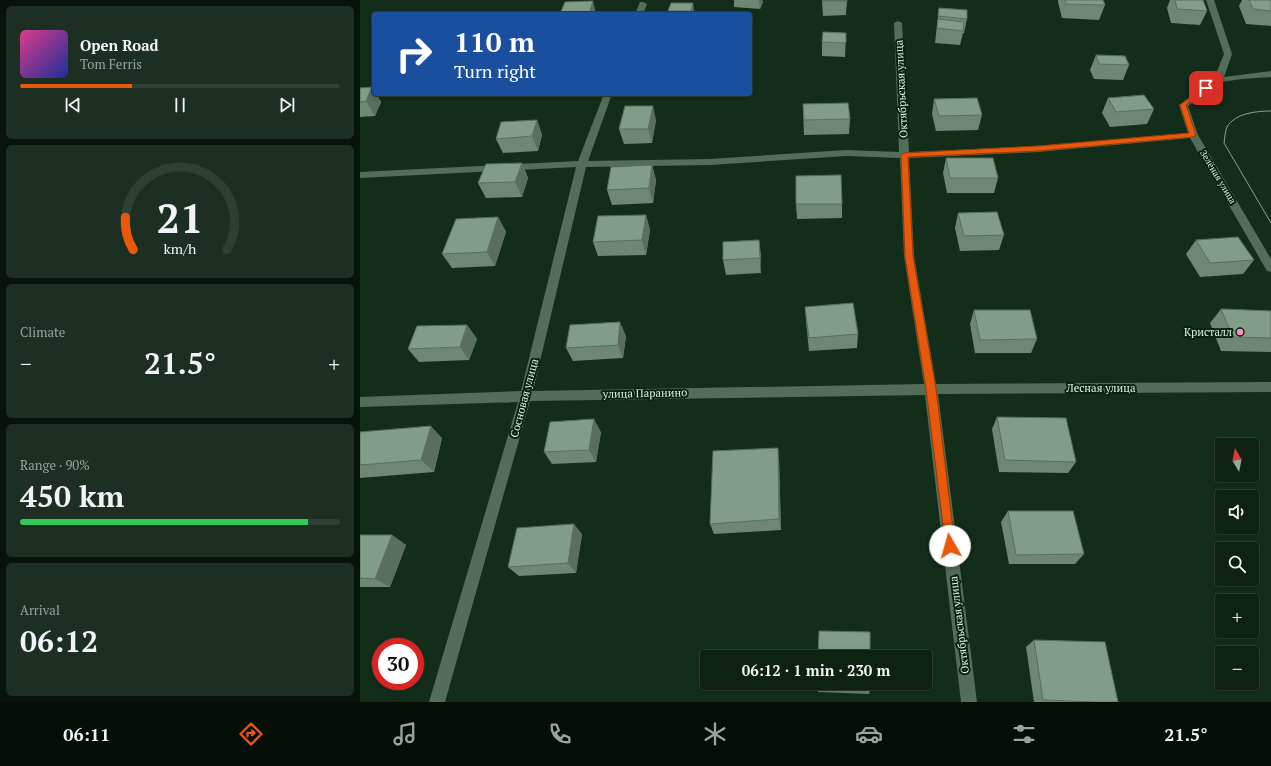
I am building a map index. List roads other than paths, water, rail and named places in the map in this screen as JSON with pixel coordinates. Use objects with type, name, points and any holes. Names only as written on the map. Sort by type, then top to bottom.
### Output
[{"type":"street","points":[[1210,0],[1228,54],[1218,80]]},
{"type":"street","points":[[640,12],[643,4]]},
{"type":"street","name":"Октябрьская улица","points":[[898,23],[909,256],[931,389],[969,702]]},
{"type":"street","name":"Зелёная улица","points":[[1271,74],[1242,76],[1218,80],[1183,105],[1193,135],[1271,268]]},
{"type":"street","name":"Сосновая улица","points":[[437,702],[526,395],[582,164],[607,96]]},
{"type":"street","points":[[360,175],[582,164],[710,162],[846,153],[904,155],[1038,149],[1193,135]]},
{"type":"street","name":"Лесная улица","points":[[931,389],[1271,387]]},
{"type":"street","name":"улица Паранино","points":[[360,402],[526,395],[931,389]]},
{"type":"tram line","points":[[1271,111],[1253,112],[1235,119],[1227,127],[1224,143],[1271,223]]},
{"type":"place","name":"Кристалл","points":[[1240,332]]}]
